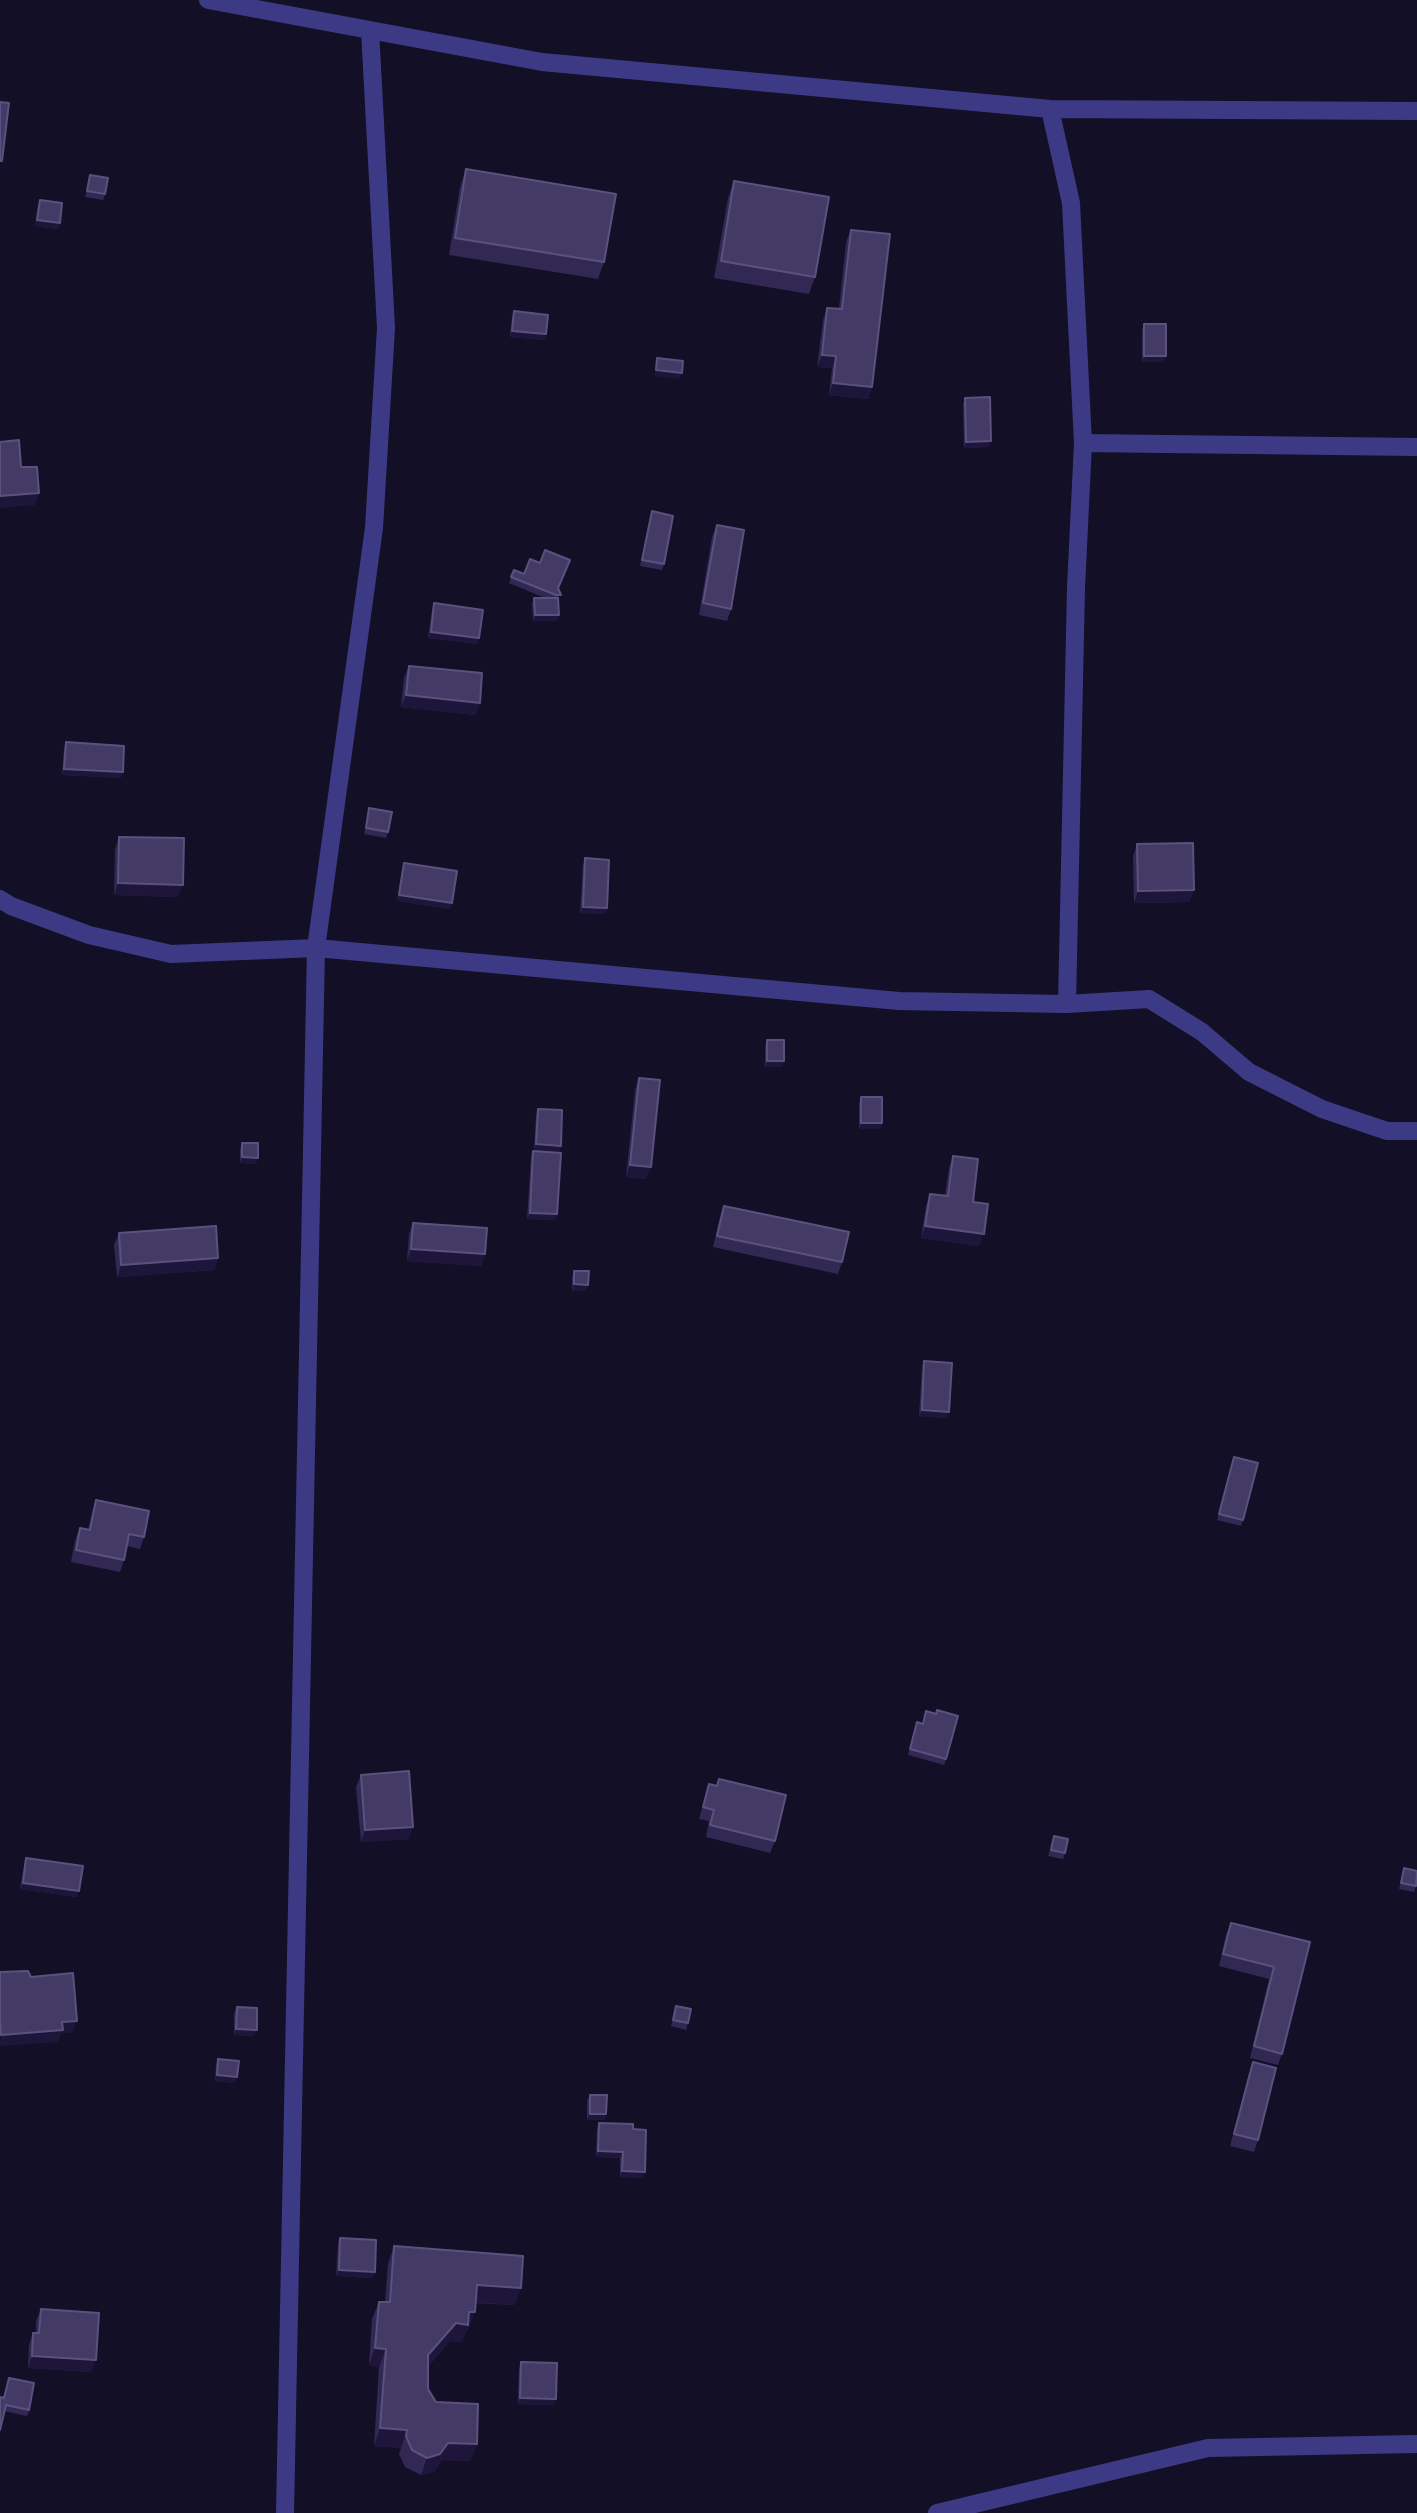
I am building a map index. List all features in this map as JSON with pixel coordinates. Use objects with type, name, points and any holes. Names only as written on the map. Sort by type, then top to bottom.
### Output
[{"type":"street","points":[[208,0],[542,62],[1050,109],[1417,111]]},
{"type":"street","points":[[285,2513],[316,948],[374,528],[387,328],[370,30]]},
{"type":"street","points":[[1050,109],[1071,202],[1083,443],[1076,588],[1067,1004]]},
{"type":"street","points":[[1083,443],[1417,447]]},
{"type":"street","points":[[0,899],[11,906],[89,935],[171,954],[316,948],[899,1001],[1067,1004],[1149,999],[1202,1032],[1249,1072],[1322,1109],[1387,1131],[1417,1131]]},
{"type":"street","points":[[937,2513],[1208,2448],[1417,2444]]},
{"type":"building","points":[[0,102],[9,103],[2,161],[0,161]]},
{"type":"building","points":[[466,169],[616,194],[604,262],[455,238]]},
{"type":"building","points":[[90,175],[108,178],[105,194],[87,191]]},
{"type":"building","points":[[734,181],[829,197],[815,277],[721,261]]},
{"type":"building","points":[[40,200],[62,203],[60,223],[37,220]]},
{"type":"building","points":[[851,230],[890,234],[872,387],[833,383],[836,356],[822,355],[827,308],[842,309]]},
{"type":"building","points":[[514,311],[548,315],[546,334],[512,331]]},
{"type":"building","points":[[1144,324],[1166,324],[1166,356],[1144,356]]},
{"type":"building","points":[[657,358],[683,361],[682,373],[656,370]]},
{"type":"building","points":[[990,397],[991,441],[966,442],[965,398]]},
{"type":"building","points":[[19,440],[21,467],[37,467],[39,493],[0,496],[0,442]]},
{"type":"building","points":[[652,511],[673,516],[664,564],[642,560]]},
{"type":"building","points":[[717,525],[744,530],[731,609],[703,603]]},
{"type":"building","points":[[545,550],[570,560],[558,588],[561,595],[511,577],[514,570],[524,574],[530,559],[540,563]]},
{"type":"building","points":[[534,598],[558,598],[559,615],[535,615]]},
{"type":"building","points":[[434,603],[483,610],[479,638],[431,632]]},
{"type":"building","points":[[409,666],[482,673],[480,703],[406,695]]},
{"type":"building","points":[[66,742],[124,746],[123,772],[64,769]]},
{"type":"building","points":[[369,808],[392,812],[388,832],[366,828]]},
{"type":"building","points":[[119,837],[184,838],[183,885],[118,883]]},
{"type":"building","points":[[1193,843],[1194,890],[1138,891],[1137,844]]},
{"type":"building","points":[[585,858],[609,860],[607,908],[583,907]]},
{"type":"building","points":[[404,863],[457,871],[452,903],[399,895]]},
{"type":"building","points":[[767,1040],[784,1040],[784,1061],[767,1061]]},
{"type":"building","points":[[639,1078],[660,1080],[651,1167],[630,1165]]},
{"type":"building","points":[[861,1097],[882,1097],[882,1123],[861,1123]]},
{"type":"building","points":[[538,1109],[562,1110],[561,1146],[536,1144]]},
{"type":"building","points":[[242,1143],[258,1143],[258,1158],[242,1157]]},
{"type":"building","points":[[533,1151],[561,1153],[557,1214],[530,1213]]},
{"type":"building","points":[[953,1156],[978,1159],[973,1202],[988,1204],[984,1234],[925,1226],[930,1194],[948,1196]]},
{"type":"building","points":[[724,1206],[849,1232],[842,1262],[717,1236]]},
{"type":"building","points":[[413,1223],[487,1228],[485,1254],[411,1249]]},
{"type":"building","points":[[216,1226],[218,1258],[121,1265],[119,1233]]},
{"type":"building","points":[[574,1271],[589,1271],[588,1285],[574,1284]]},
{"type":"building","points":[[924,1361],[952,1363],[949,1412],[922,1410]]},
{"type":"building","points":[[1234,1457],[1258,1463],[1243,1520],[1219,1514]]},
{"type":"building","points":[[96,1500],[149,1511],[144,1537],[129,1534],[124,1560],[76,1550],[80,1528],[90,1530]]},
{"type":"building","points":[[937,1710],[958,1716],[946,1759],[910,1749],[917,1722],[923,1724],[926,1711],[936,1714]]},
{"type":"building","points":[[409,1771],[413,1827],[365,1830],[361,1775]]},
{"type":"building","points":[[719,1779],[786,1795],[775,1841],[710,1825],[714,1810],[703,1807],[709,1784],[717,1786]]},
{"type":"building","points":[[1054,1836],[1068,1839],[1065,1853],[1051,1850]]},
{"type":"building","points":[[26,1858],[83,1866],[79,1891],[23,1883]]},
{"type":"building","points":[[1404,1868],[1417,1871],[1416,1886],[1401,1883]]},
{"type":"building","points":[[1231,1923],[1310,1942],[1282,2054],[1254,2046],[1274,1967],[1223,1954]]},
{"type":"building","points":[[28,1971],[31,1977],[73,1973],[77,2021],[62,2022],[63,2030],[1,2035],[0,1972]]},
{"type":"building","points":[[676,2006],[691,2009],[688,2023],[673,2020]]},
{"type":"building","points":[[237,2007],[257,2008],[257,2030],[236,2029]]},
{"type":"building","points":[[218,2059],[239,2061],[237,2077],[217,2075]]},
{"type":"building","points":[[1253,2062],[1276,2068],[1258,2140],[1234,2134]]},
{"type":"building","points":[[590,2095],[607,2095],[606,2114],[590,2114]]},
{"type":"building","points":[[599,2123],[633,2124],[633,2129],[646,2130],[645,2172],[622,2171],[623,2152],[598,2151]]},
{"type":"building","points":[[340,2238],[376,2240],[375,2272],[339,2270]]},
{"type":"building","points":[[394,2246],[523,2256],[521,2288],[477,2285],[475,2312],[469,2312],[468,2325],[456,2323],[428,2355],[428,2389],[436,2402],[478,2404],[477,2444],[448,2443],[440,2454],[427,2458],[412,2450],[406,2436],[407,2430],[380,2428],[386,2349],[375,2348],[379,2302],[390,2302]]},
{"type":"building","points":[[41,2309],[99,2313],[96,2360],[32,2356],[33,2333],[39,2333]]},
{"type":"building","points":[[521,2362],[557,2363],[556,2399],[520,2398]]},
{"type":"building","points":[[9,2378],[34,2383],[29,2410],[6,2405],[0,2430],[0,2397],[4,2398]]}]
